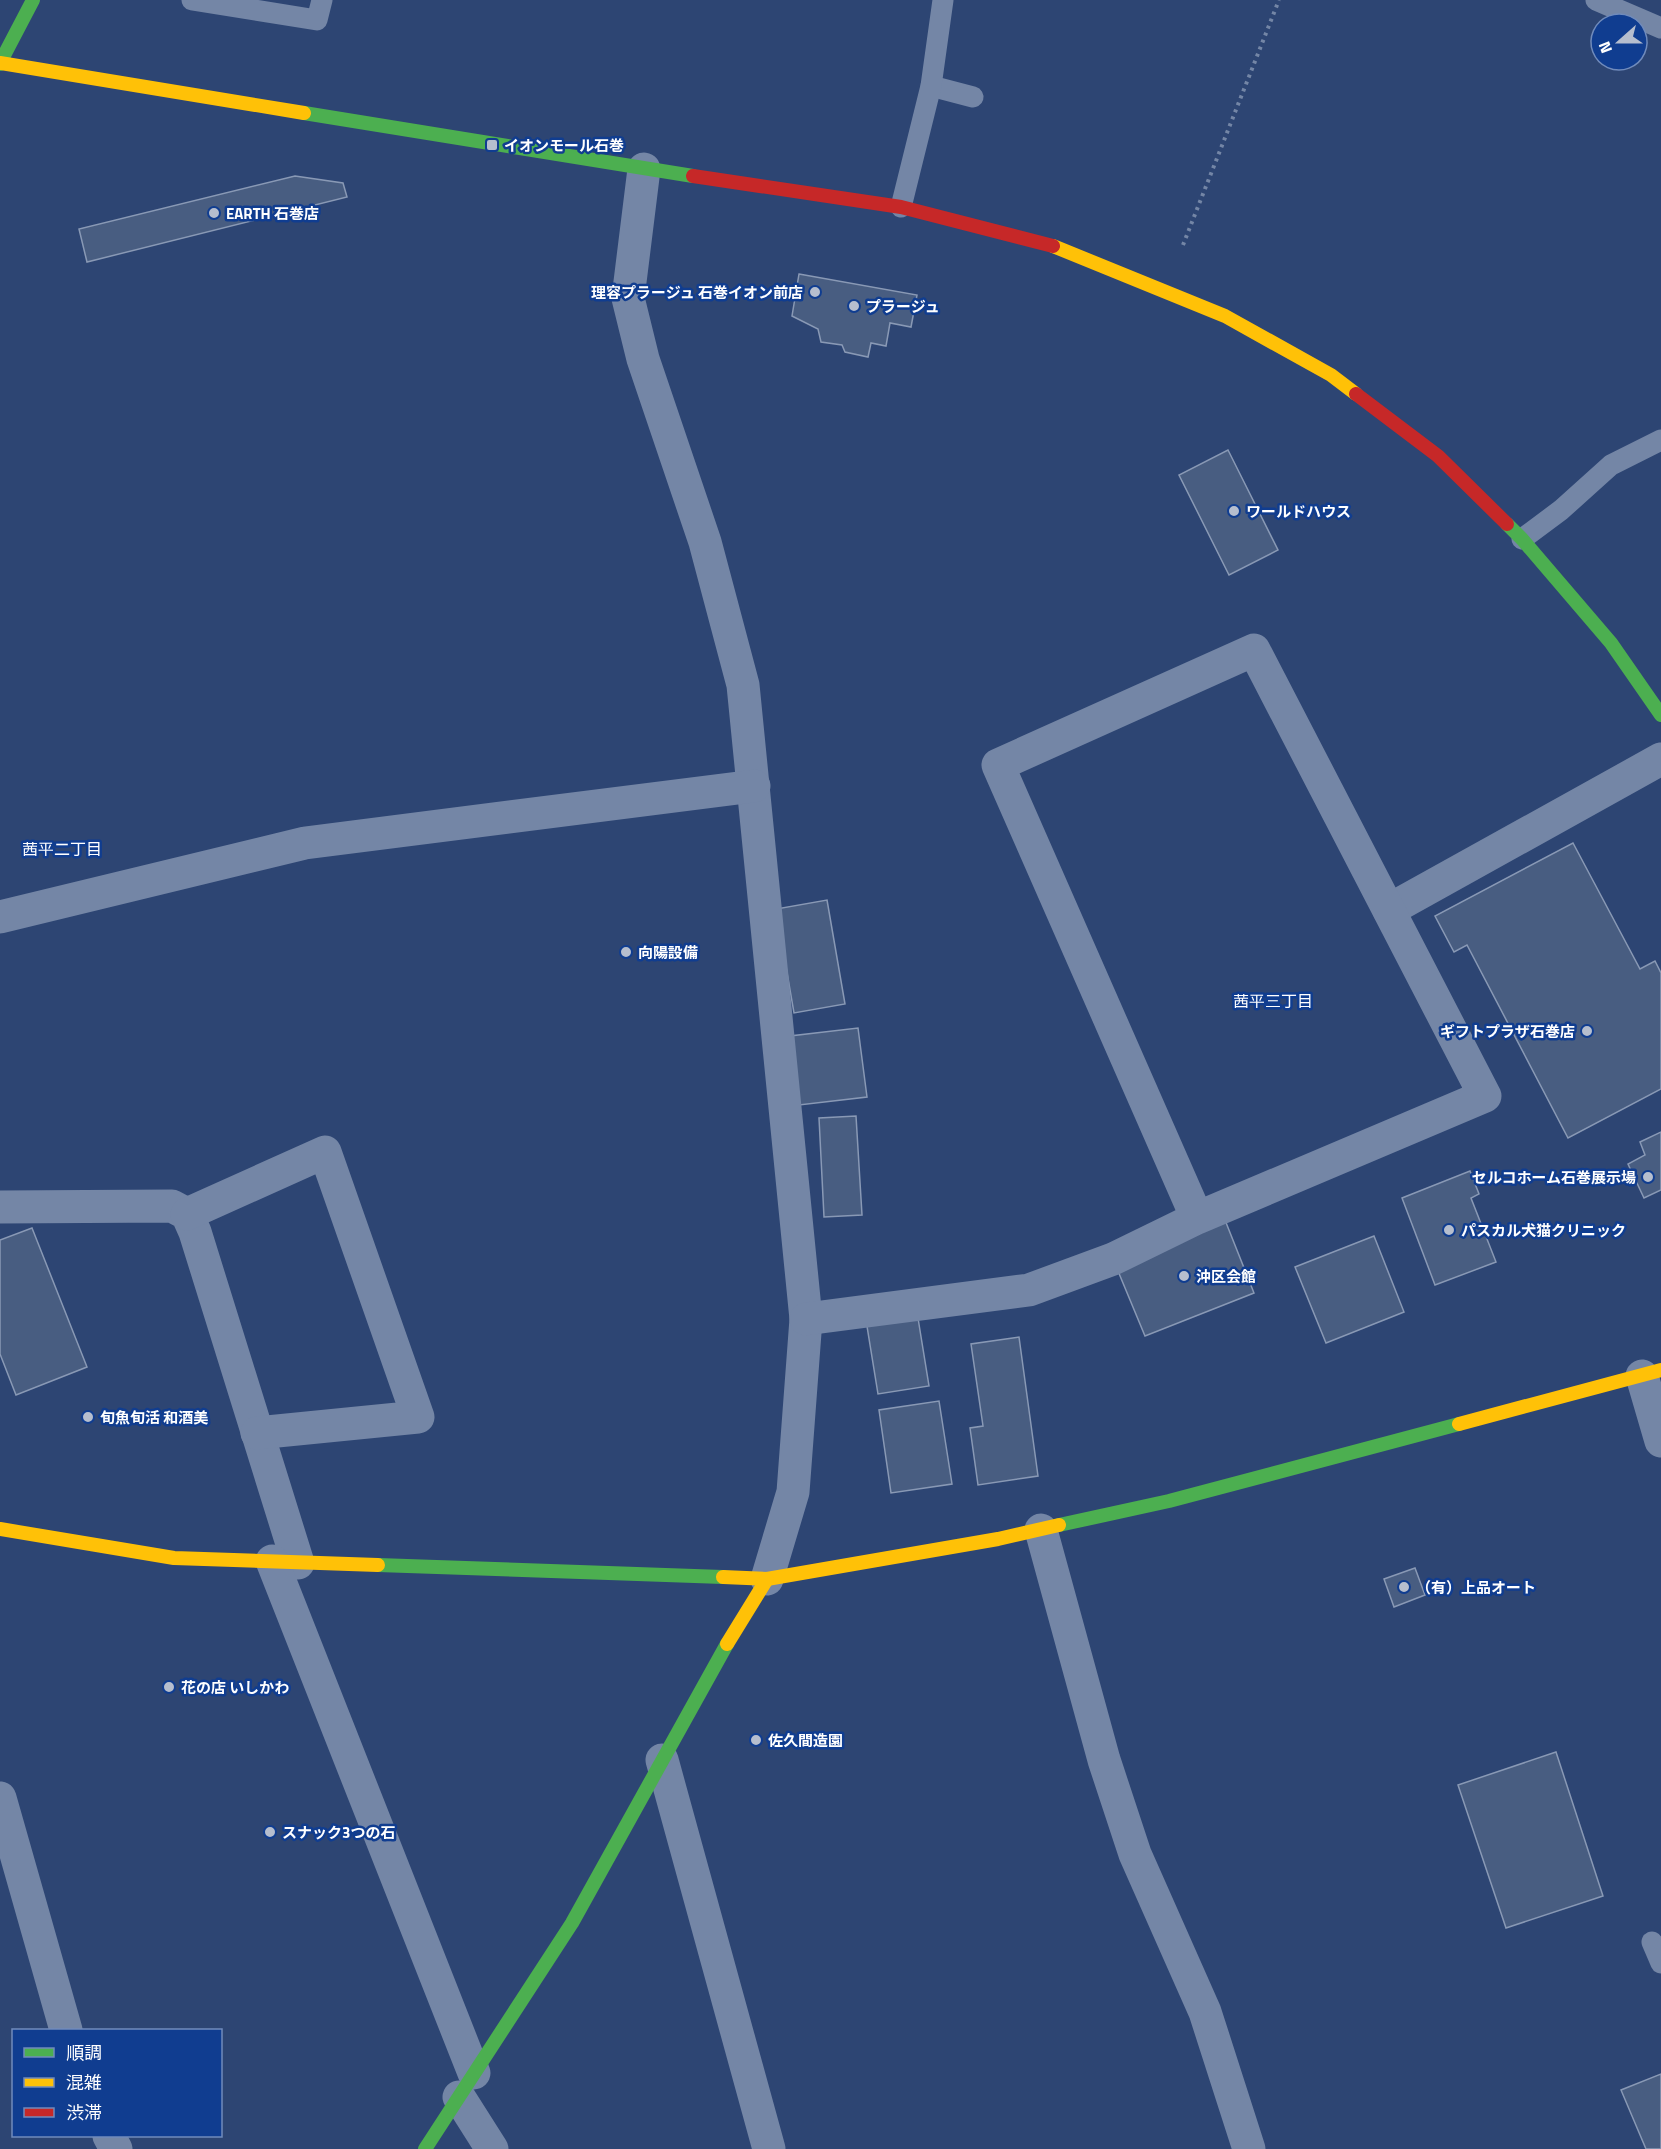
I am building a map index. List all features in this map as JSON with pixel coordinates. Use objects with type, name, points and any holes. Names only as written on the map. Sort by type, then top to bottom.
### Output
[{"type":"street","points":[[33,0],[0,63],[644,169],[901,207],[1058,247],[1225,316],[1340,382],[1438,456],[1522,538],[1611,643],[1661,716]]},
{"type":"street","points":[[425,2149],[572,1923],[731,1636],[767,1579],[793,1492],[806,1319],[743,685],[705,542],[643,359],[628,298],[644,169]]},
{"type":"street","points":[[806,1319],[1029,1290],[1113,1259],[1197,1218],[1485,1096],[1254,650],[998,765],[1197,1218]]},
{"type":"street","points":[[1389,910],[1661,759]]},
{"type":"street","points":[[0,917],[305,843],[754,786]]},
{"type":"street","points":[[187,1214],[325,1152],[418,1417],[257,1433]]},
{"type":"street","points":[[0,1207],[172,1206],[187,1214],[195,1232],[257,1433],[285,1562],[466,2085],[492,2149]]},
{"type":"street","points":[[0,1529],[174,1558],[767,1579],[1041,1530],[1169,1501],[1652,1373],[1661,1441]]},
{"type":"street","points":[[1041,1530],[1104,1760],[1135,1854],[1205,2012],[1249,2149]]},
{"type":"street","points":[[662,1760],[770,2149]]},
{"type":"street","points":[[0,1798],[65,2029]]},
{"type":"lane","points":[[192,0],[317,20],[322,0]]},
{"type":"lane","points":[[901,207],[931,86],[943,0]]},
{"type":"lane","points":[[1596,0],[1661,28]]},
{"type":"lane","points":[[931,86],[973,97]]},
{"type":"lane","points":[[1522,538],[1561,510],[1611,465],[1661,440]]},
{"type":"lane","points":[[1652,1942],[1661,1963]]},
{"type":"path","points":[[1183,245],[1279,0]]},
{"type":"building","name":"EARTH 石巻店","points":[[295,176],[343,183],[347,197],[87,262],[79,229]]},
{"type":"building","name":"プラージュ","points":[[799,274],[917,295],[911,327],[890,323],[886,346],[871,343],[868,357],[845,352],[842,345],[821,342],[818,329],[792,316]]},
{"type":"building","points":[[1228,450],[1278,550],[1229,575],[1179,475]]},
{"type":"building","name":"ギフトプラザ石巻店","points":[[1573,843],[1640,969],[1655,961],[1661,973],[1661,1089],[1568,1138],[1467,945],[1454,952],[1435,916]]},
{"type":"building","points":[[827,900],[845,1004],[794,1013],[776,909]]},
{"type":"building","points":[[858,1028],[867,1097],[799,1105],[790,1036]]},
{"type":"building","points":[[856,1116],[862,1215],[824,1217],[819,1118]]},
{"type":"building","name":"セルコホーム石巻展示場","points":[[1661,1132],[1661,1190],[1644,1198],[1628,1164],[1645,1155],[1640,1142]]},
{"type":"building","name":"パスカル犬猫クリニック","points":[[1470,1171],[1479,1194],[1471,1198],[1496,1262],[1435,1285],[1402,1198]]},
{"type":"building","name":"沖区会館","points":[[1223,1215],[1254,1293],[1145,1336],[1113,1259]]},
{"type":"building","points":[[32,1228],[87,1367],[16,1395],[0,1354],[0,1240]]},
{"type":"building","points":[[1374,1236],[1404,1312],[1326,1343],[1295,1267]]},
{"type":"building","points":[[917,1312],[929,1386],[878,1394],[866,1320]]},
{"type":"building","points":[[1019,1337],[1038,1476],[978,1485],[970,1428],[983,1426],[971,1344]]},
{"type":"building","points":[[939,1401],[952,1484],[891,1493],[879,1410]]},
{"type":"building","name":"（有）上品オート","points":[[1415,1568],[1425,1595],[1394,1607],[1384,1579]]},
{"type":"building","points":[[1556,1752],[1603,1896],[1506,1928],[1458,1785]]},
{"type":"building","points":[[1661,2074],[1661,2149],[1646,2149],[1621,2090]]},
{"type":"traffic: fast","points":[[0,63],[33,0]]},
{"type":"traffic: fast","points":[[304,113],[693,176]]},
{"type":"traffic: fast","points":[[1507,524],[1611,643],[1661,715]]},
{"type":"traffic: fast","points":[[1059,1525],[1169,1501],[1459,1424]]},
{"type":"traffic: fast","points":[[378,1565],[723,1577]]},
{"type":"traffic: fast","points":[[425,2149],[572,1923],[727,1644]]},
{"type":"traffic: slow","points":[[0,63],[304,113]]},
{"type":"traffic: slow","points":[[1053,246],[1225,316],[1331,375],[1356,394]]},
{"type":"traffic: slow","points":[[1459,1424],[1661,1370]]},
{"type":"traffic: slow","points":[[723,1577],[767,1579],[998,1539],[1059,1525]]},
{"type":"traffic: slow","points":[[0,1529],[174,1558],[378,1565]]},
{"type":"traffic: slow","points":[[727,1644],[767,1579]]},
{"type":"traffic: jam","points":[[693,176],[901,207],[1053,246]]},
{"type":"traffic: jam","points":[[1356,394],[1438,456],[1507,524]]},
{"type":"place","name":"イオンモール石巻","points":[[492,145]]},
{"type":"place","name":"EARTH 石巻店","points":[[214,213]]},
{"type":"place","name":"理容プラージュ 石巻イオン前店","points":[[815,292]]},
{"type":"place","name":"プラージュ","points":[[854,306]]},
{"type":"place","name":"ワールドハウス","points":[[1234,511]]},
{"type":"place","name":"向陽設備","points":[[626,952]]},
{"type":"place","name":"ギフトプラザ石巻店","points":[[1587,1031]]},
{"type":"place","name":"セルコホーム石巻展示場","points":[[1648,1177]]},
{"type":"place","name":"パスカル犬猫クリニック","points":[[1449,1230]]},
{"type":"place","name":"沖区会館","points":[[1184,1276]]},
{"type":"place","name":"旬魚旬活 和酒美","points":[[88,1417]]},
{"type":"place","name":"（有）上品オート","points":[[1404,1587]]},
{"type":"place","name":"花の店 いしかわ","points":[[169,1687]]},
{"type":"place","name":"佐久間造園","points":[[756,1740]]},
{"type":"place","name":"スナック3つの石","points":[[270,1832]]},
{"type":"district","name":"茜平二丁目","points":[[62,849]]},
{"type":"district","name":"茜平三丁目","points":[[1273,1001]]}]
